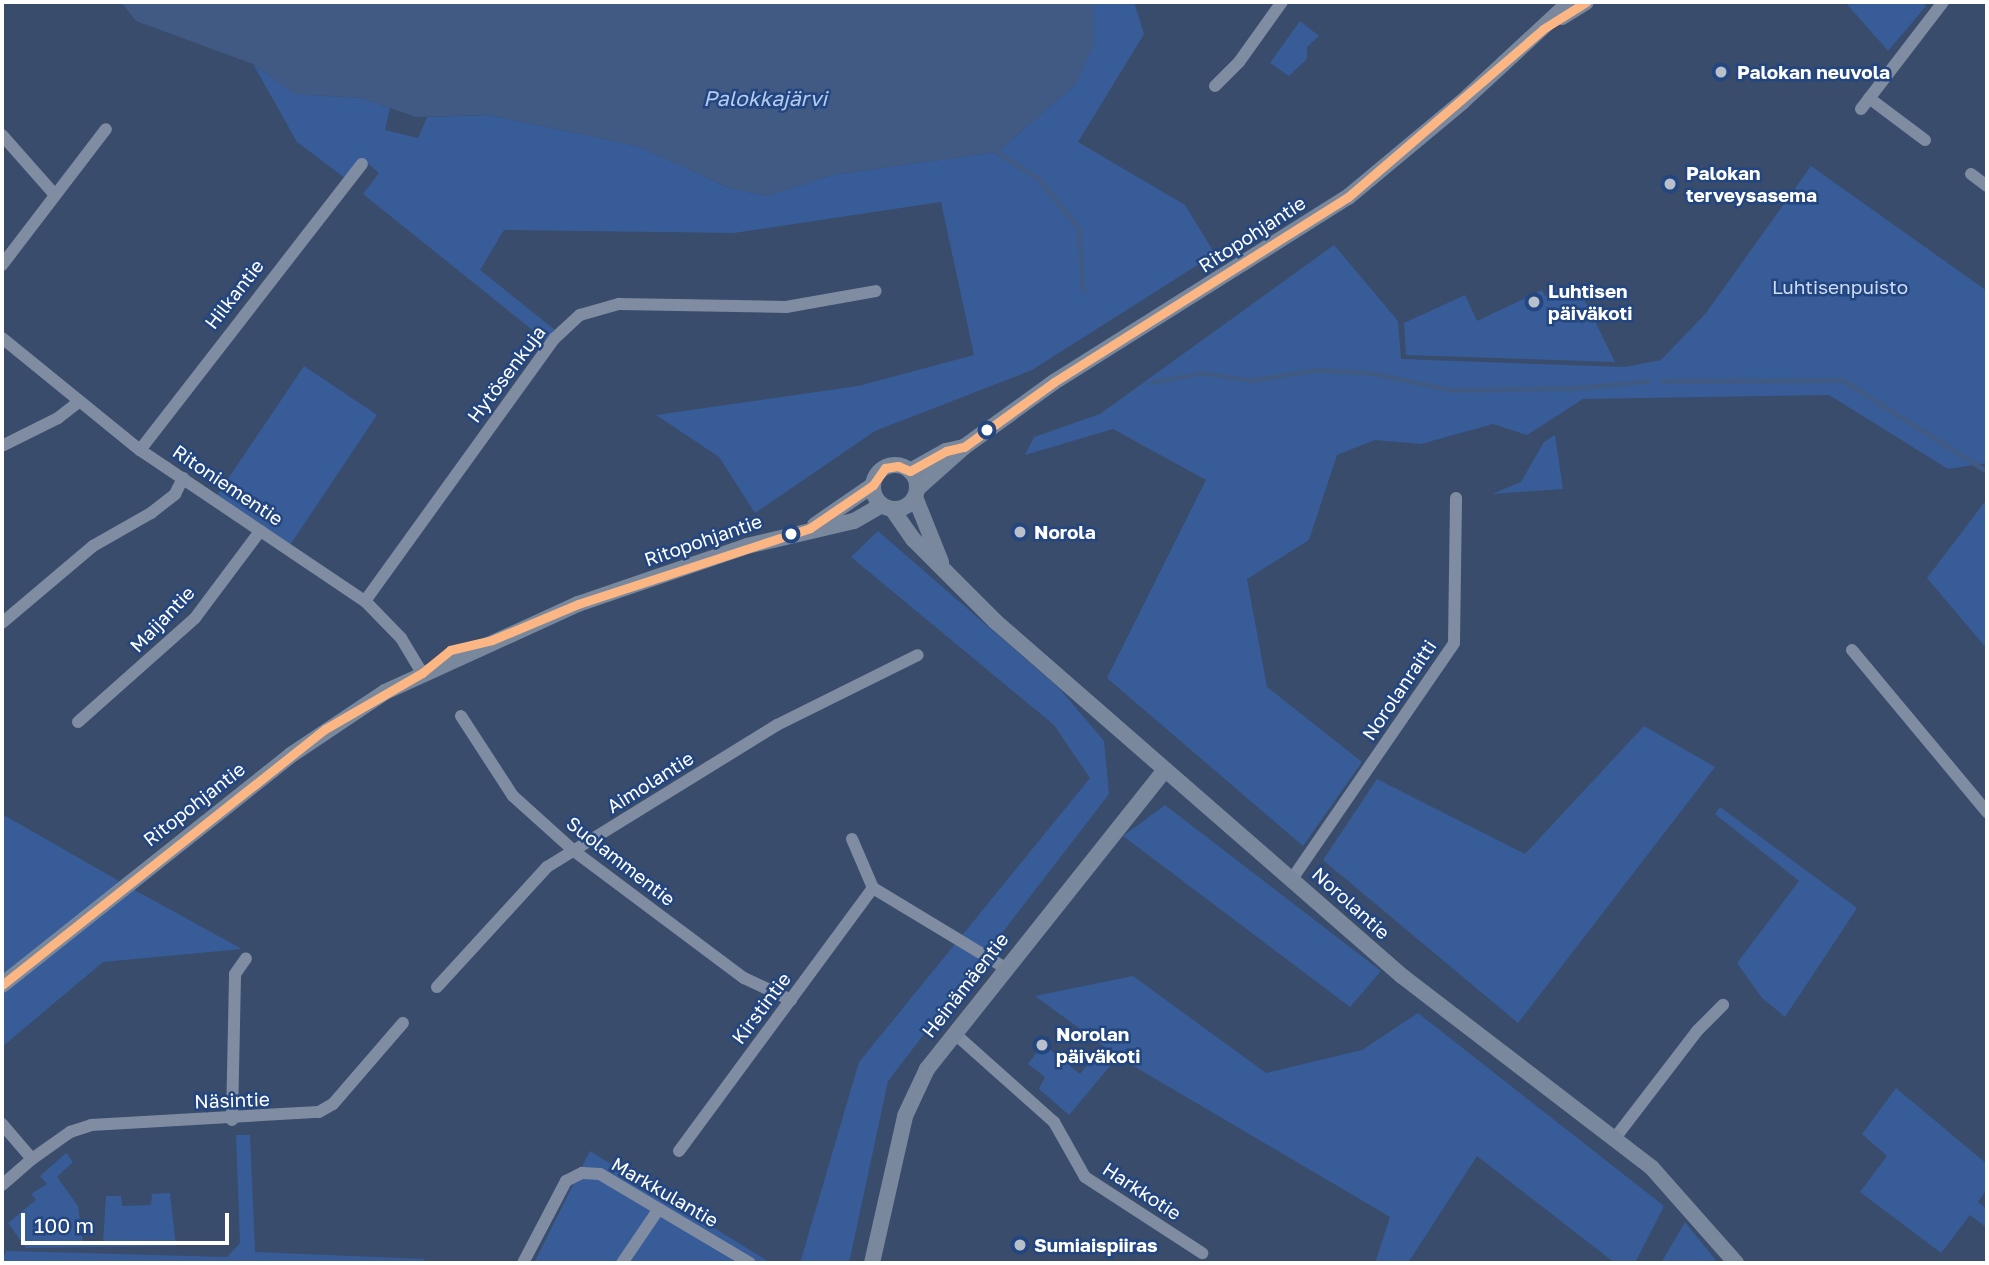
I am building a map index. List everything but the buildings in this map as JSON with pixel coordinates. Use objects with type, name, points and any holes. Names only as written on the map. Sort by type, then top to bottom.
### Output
[{"type":"main road","name":"Ritopohjantie","points":[[916,492],[964,447],[1054,382],[1348,197],[1543,29],[1570,2]]},
{"type":"main road","name":"Ritopohjantie","points":[[1543,29],[1586,2]]},
{"type":"main road","name":"Ritopohjantie","points":[[910,471],[946,451],[964,447]]},
{"type":"main road","points":[[891,466],[910,471],[916,492],[905,507],[887,507],[873,485],[879,472],[891,466]]},
{"type":"main road","name":"Ritopohjantie","points":[[810,528],[873,485]]},
{"type":"main road","name":"Norolantie","points":[[916,492],[943,567]]},
{"type":"main road","name":"Ritopohjantie","points":[[2,985],[325,729],[422,673],[456,661],[492,640],[578,604],[810,528],[854,521],[887,507]]},
{"type":"main road","name":"Norolantie","points":[[887,507],[913,539],[996,622],[1402,976],[1615,1138],[1686,1204],[1736,1263]]},
{"type":"main road","name":"Heinämäentie","points":[[872,1263],[905,1116],[927,1069],[1004,967],[1165,770]]},
{"type":"street","points":[[1215,86],[1239,62],[1282,2]]},
{"type":"street","points":[[1861,109],[1943,2]]},
{"type":"street","points":[[1869,98],[1925,140]]},
{"type":"street","points":[[2,265],[106,129]]},
{"type":"street","points":[[2,135],[55,195]]},
{"type":"street","name":"Hilkantie","points":[[140,450],[362,164]]},
{"type":"street","points":[[1971,174],[1987,186]]},
{"type":"street","name":"Hytösenkuja","points":[[365,601],[555,338],[580,316],[619,304],[786,307],[876,291]]},
{"type":"street","name":"Ritoniementie","points":[[2,338],[78,403],[140,450],[365,601],[401,638],[422,673]]},
{"type":"street","points":[[2,446],[78,403]]},
{"type":"street","points":[[2,622],[93,546],[151,513],[175,494],[183,478]]},
{"type":"street","name":"Norolanraitti","points":[[1292,878],[1454,643],[1456,498]]},
{"type":"street","name":"Maijantie","points":[[78,722],[195,618],[260,531]]},
{"type":"street","points":[[1852,650],[1987,812]]},
{"type":"street","name":"Aimolantie","points":[[437,986],[547,867],[777,725],[918,655]]},
{"type":"street","name":"Suolammentie","points":[[461,716],[513,796],[574,851],[744,978],[791,1000]]},
{"type":"street","points":[[852,839],[873,888],[1004,967]]},
{"type":"street","name":"Kirstintie","points":[[679,1151],[873,888]]},
{"type":"street","points":[[232,1120],[235,974],[246,958]]},
{"type":"street","points":[[1615,1138],[1697,1031],[1723,1005]]},
{"type":"street","name":"Näsintie","points":[[2,1185],[70,1132],[91,1125],[232,1120],[319,1112],[332,1104],[403,1023]]},
{"type":"street","name":"Harkkotie","points":[[954,1033],[1054,1122],[1085,1177],[1202,1253]]},
{"type":"street","points":[[2,1124],[32,1159]]},
{"type":"street","name":"Markkulantie","points":[[523,1263],[566,1181],[582,1172],[600,1174],[750,1263]]},
{"type":"street","points":[[622,1263],[658,1210]]},
{"type":"green space","points":[[1093,2],[1134,2],[1144,34],[1078,142],[1185,205],[1215,254],[1032,370],[875,431],[755,513],[719,457],[656,415],[858,386],[974,355],[941,202],[734,233],[504,230],[480,270],[555,330],[546,341],[363,194],[379,173],[366,162],[345,178],[297,142],[253,64],[295,94],[362,98],[390,108],[385,130],[418,138],[427,117],[489,115],[638,146],[729,188],[767,196],[832,175],[997,152],[1076,84]]},
{"type":"green space","points":[[1845,2],[1923,2],[1926,6],[1888,51]]},
{"type":"green space","points":[[1300,21],[1319,36],[1307,47],[1307,59],[1289,76],[1270,63]]},
{"type":"green space","name":"Luhtisenpuisto","points":[[1811,166],[1987,291],[1987,463],[1948,469],[1829,395],[1583,399],[1527,435],[1493,424],[1421,444],[1375,440],[1337,455],[1309,540],[1247,579],[1267,687],[1362,762],[1303,846],[1107,678],[1206,480],[1113,429],[1025,455],[1034,437],[1100,414],[1334,245],[1398,321],[1401,359],[1625,367],[1661,360],[1706,313]]},
{"type":"green space","points":[[1575,281],[1615,362],[1406,355],[1404,323],[1465,295],[1477,321],[1542,290],[1545,296]]},
{"type":"green space","points":[[304,366],[377,415],[290,545],[217,495]]},
{"type":"green space","points":[[1555,435],[1563,489],[1492,494],[1521,482],[1544,442]]},
{"type":"green space","points":[[1987,499],[1987,649],[1927,578]]},
{"type":"green space","points":[[878,531],[1059,688],[1104,741],[1109,794],[888,1081],[849,1263],[800,1263],[859,1062],[1090,778],[1054,725],[851,557]]},
{"type":"green space","points":[[1644,726],[1715,767],[1518,1023],[1323,860],[1377,779],[1525,854]]},
{"type":"green space","points":[[1165,805],[1381,971],[1350,1007],[1123,836]]},
{"type":"green space","points":[[1720,807],[1857,908],[1785,1017],[1762,998],[1737,963],[1799,881],[1715,814]]},
{"type":"green space","points":[[2,814],[242,949],[103,962],[2,1047]]},
{"type":"green space","points":[[1133,976],[1266,1073],[1362,1050],[1418,1013],[1664,1206],[1635,1263],[1615,1263],[1477,1156],[1408,1263],[1375,1263],[1390,1217],[1120,1058],[1035,996]]},
{"type":"green space","points":[[1043,1044],[1080,1074],[1095,1055],[1110,1066],[1069,1115],[1039,1089],[1045,1077],[1028,1064]]},
{"type":"green space","points":[[1896,1088],[1987,1164],[1987,1189],[1978,1202],[1987,1209],[1987,1228],[1970,1215],[1941,1253],[1860,1192],[1887,1156],[1862,1134]]},
{"type":"green space","points":[[236,1135],[250,1135],[255,1252],[425,1259],[423,1263],[2,1263],[6,1251],[227,1257],[240,1243]]},
{"type":"green space","points":[[590,1151],[771,1263],[534,1263]]},
{"type":"green space","points":[[66,1153],[73,1162],[57,1177],[78,1206],[83,1243],[103,1242],[106,1196],[121,1196],[122,1206],[151,1205],[152,1194],[170,1193],[176,1246],[26,1248],[8,1223],[36,1200],[31,1194],[47,1184],[40,1176]]},
{"type":"green space","points":[[1685,1222],[1718,1263],[1661,1263]]},
{"type":"water","name":"Palokkajärvi","points":[[121,2],[1093,2],[1094,44],[1076,84],[997,152],[832,175],[767,196],[729,188],[638,146],[489,115],[416,117],[362,98],[295,94],[253,64],[136,21]]},
{"type":"waterway","points":[[997,152],[1039,179],[1079,228],[1083,290]]},
{"type":"waterway","points":[[1152,382],[1203,373],[1251,380],[1319,370],[1372,373],[1452,390],[1574,388],[1648,381]]},
{"type":"waterway","points":[[1661,381],[1843,380],[1985,470]]},
{"type":"transit line","points":[[2,985],[325,729],[422,673],[450,650],[492,640],[578,604],[810,528],[873,485],[885,468],[898,466],[910,471],[946,451],[964,447],[1054,382],[1348,197],[1543,29],[1586,2]]},
{"type":"place","name":"Palokan neuvola","points":[[1721,72]]},
{"type":"place","name":"Palokan terveysasema","points":[[1670,184]]},
{"type":"place","name":"Luhtisen päiväkoti","points":[[1534,302]]},
{"type":"place","name":"Norola","points":[[1020,532]]},
{"type":"place","name":"Norolan päiväkoti","points":[[1042,1045]]},
{"type":"place","name":"Sumiaispiiras","points":[[1020,1245]]}]
